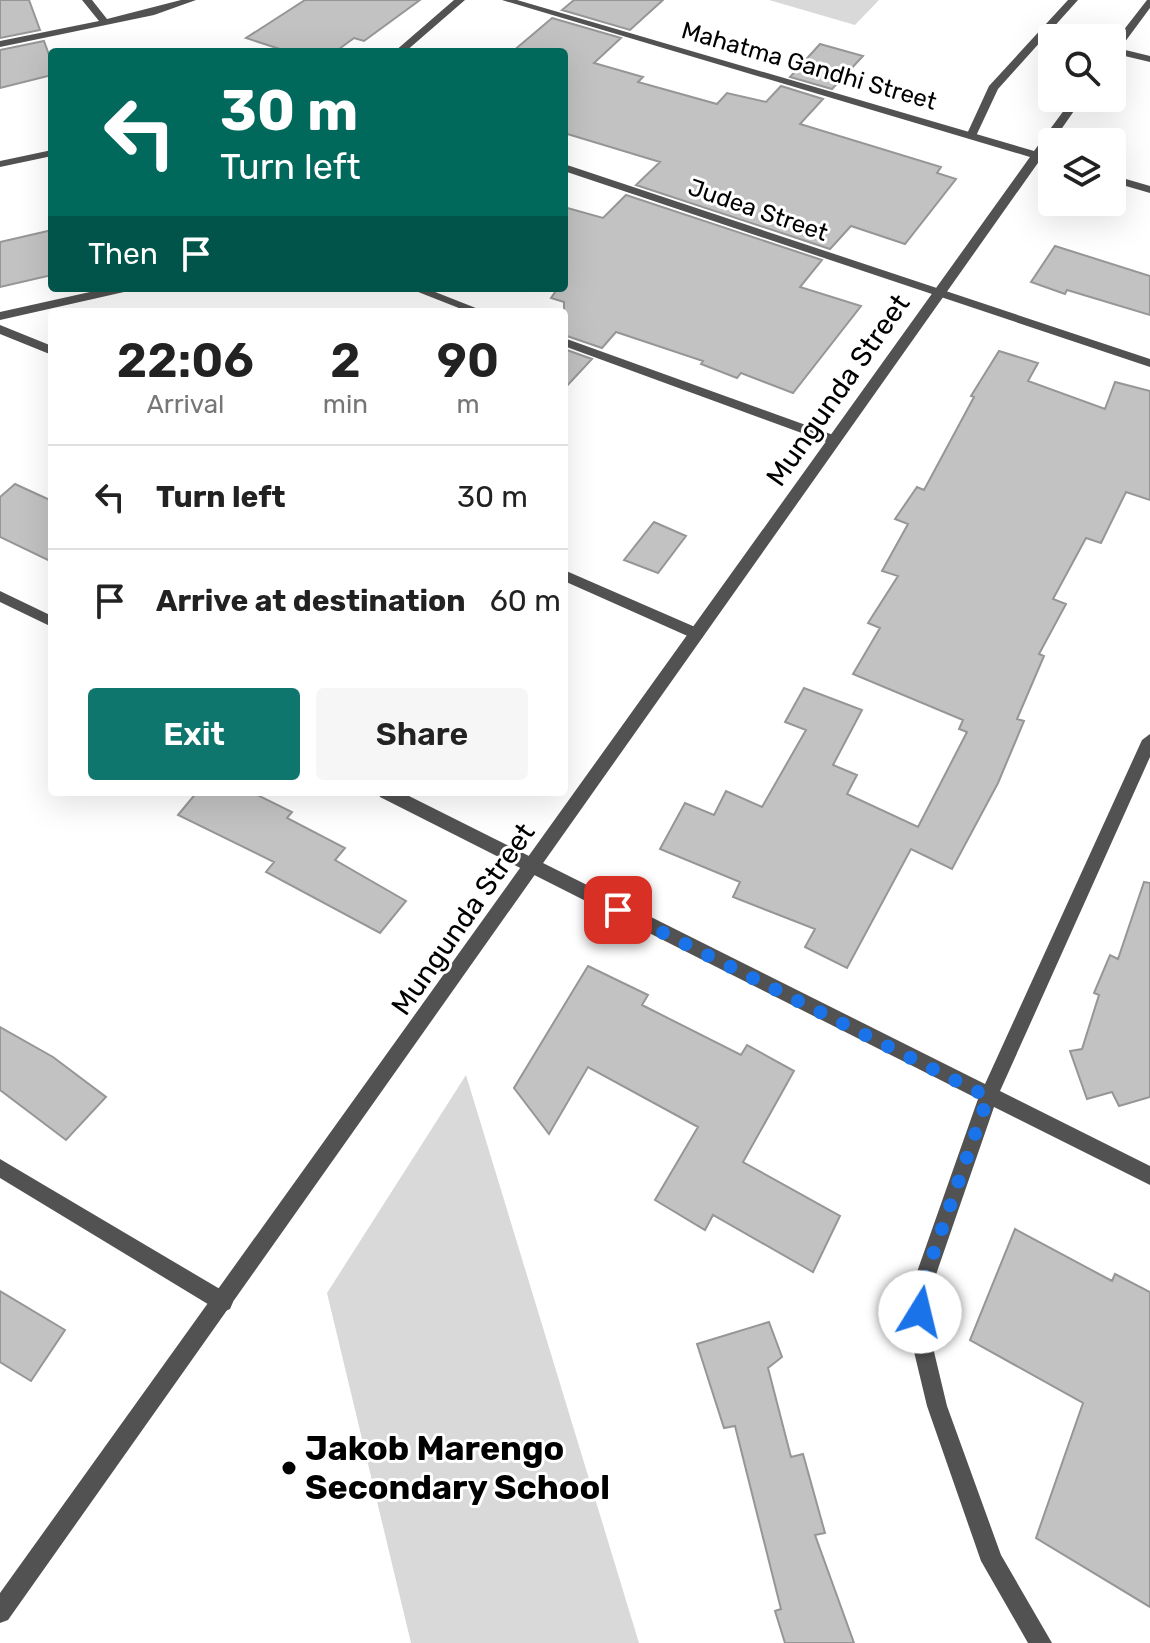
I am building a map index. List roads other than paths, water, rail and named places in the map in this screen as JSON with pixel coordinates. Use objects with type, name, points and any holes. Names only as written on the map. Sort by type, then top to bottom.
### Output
[{"type":"street","points":[[87,0],[105,22]]},
{"type":"street","points":[[0,44],[191,0]]},
{"type":"street","points":[[404,48],[460,0]]},
{"type":"street","name":"Mahatma Gandhi Street","points":[[507,0],[1038,156]]},
{"type":"street","points":[[971,136],[993,88],[1073,0]]},
{"type":"street","points":[[1126,34],[1150,2]]},
{"type":"street","points":[[1126,54],[1150,59]]},
{"type":"street","points":[[0,164],[48,154]]},
{"type":"street","name":"Mungunda Street","points":[[0,1612],[938,294],[1038,166]]},
{"type":"street","name":"Judea Street","points":[[568,168],[1150,363]]},
{"type":"street","points":[[1126,182],[1150,190]]},
{"type":"street","points":[[0,316],[106,292]]},
{"type":"street","points":[[425,292],[469,308]]},
{"type":"street","points":[[0,329],[48,349]]},
{"type":"street","points":[[568,343],[834,440]]},
{"type":"street","points":[[568,577],[697,634]]},
{"type":"street","points":[[0,596],[48,620]]},
{"type":"street","points":[[1041,1643],[992,1561],[937,1406],[920,1335],[921,1289],[988,1097],[1150,740]]},
{"type":"street","points":[[394,796],[1150,1176]]},
{"type":"street","points":[[0,1168],[223,1302]]},
{"type":"place","name":"Jakob Marengo Secondary School","points":[[289,1468]]}]
